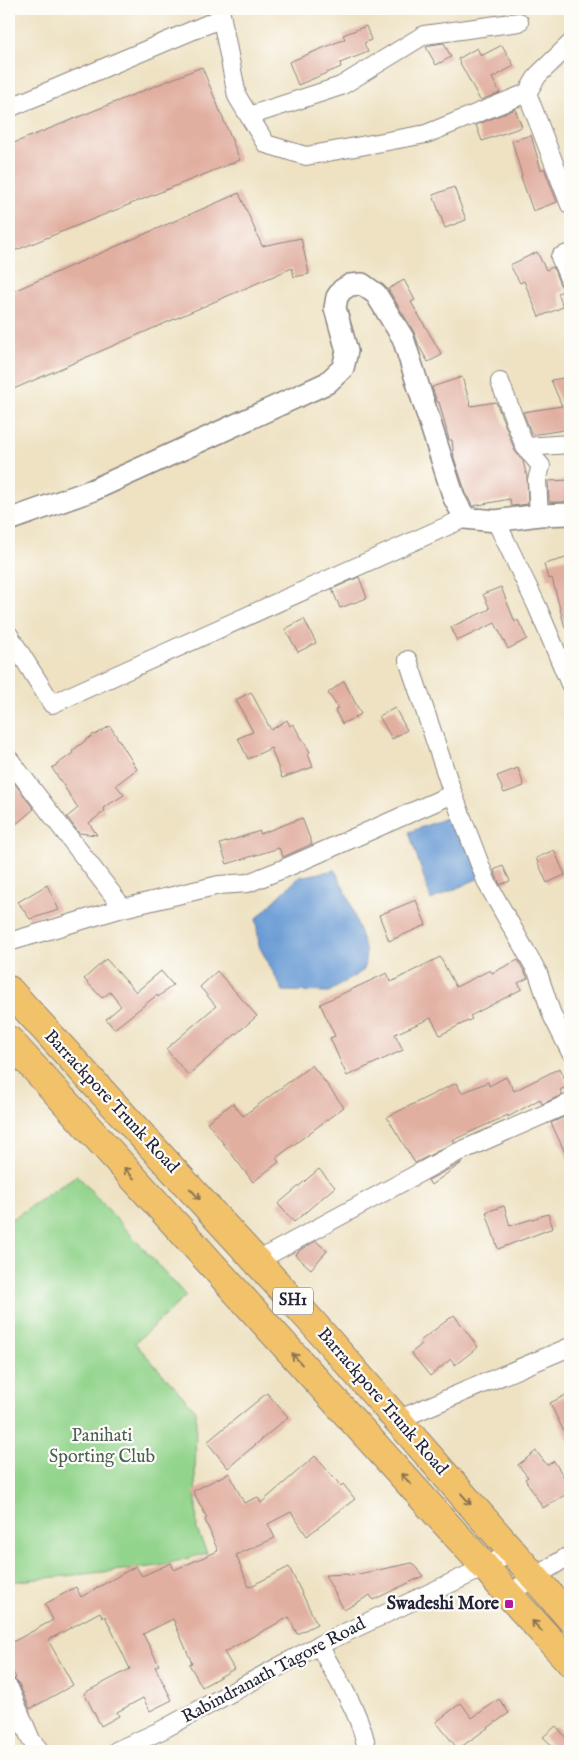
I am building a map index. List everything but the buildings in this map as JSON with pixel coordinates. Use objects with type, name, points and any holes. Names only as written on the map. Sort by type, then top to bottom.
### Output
[{"type":"main road","name":"Barrackpore Trunk Road","points":[[9,990],[312,1322],[570,1618]]},
{"type":"main road","name":"Barrackpore Trunk Road","points":[[9,1040],[486,1566],[508,1594],[570,1662]]},
{"type":"street","points":[[9,108],[221,13],[238,96],[249,116],[266,144],[306,156],[426,134],[527,93],[538,75],[570,44]]},
{"type":"street","points":[[249,116],[341,86],[424,35],[519,22]]},
{"type":"street","points":[[527,93],[570,205]]},
{"type":"street","points":[[570,253],[560,257],[570,281]]},
{"type":"street","points":[[9,520],[92,490],[327,383],[343,368],[347,350],[335,308],[337,297],[342,290],[350,285],[362,284],[376,294],[403,338],[454,498],[465,518]]},
{"type":"street","points":[[500,382],[525,447],[541,466],[537,480],[540,515]]},
{"type":"street","points":[[525,447],[570,444]]},
{"type":"street","points":[[9,635],[52,704],[465,518],[496,521],[540,515],[570,514]]},
{"type":"street","points":[[496,521],[537,606],[570,684]]},
{"type":"street","points":[[408,660],[453,794],[487,883],[538,974],[552,1015],[570,1051]]},
{"type":"street","points":[[9,759],[123,908]]},
{"type":"street","points":[[9,942],[123,908],[219,885],[248,883],[453,794]]},
{"type":"street","points":[[256,1261],[454,1154],[570,1103]]},
{"type":"street","points":[[397,1420],[570,1347]]},
{"type":"street","name":"Rabindranath Tagore Road","points":[[116,1751],[162,1730],[319,1645],[512,1552]]},
{"type":"street","points":[[508,1594],[533,1576],[570,1555]]},
{"type":"street","points":[[319,1645],[354,1710],[366,1741],[367,1751]]},
{"type":"street","points":[[9,1688],[31,1740],[40,1751]]},
{"type":"green space","name":"Panihati Sporting Club","points":[[77,1175],[186,1296],[135,1343],[196,1411],[195,1475],[197,1530],[207,1553],[159,1566],[9,1582],[9,1221]]},
{"type":"water","points":[[459,813],[488,874],[431,900],[409,832]]},
{"type":"water","points":[[335,870],[349,899],[366,951],[364,970],[329,992],[283,991],[259,946],[256,919],[299,877]]},
{"type":"place","name":"Swadeshi More","points":[[509,1604]]}]
